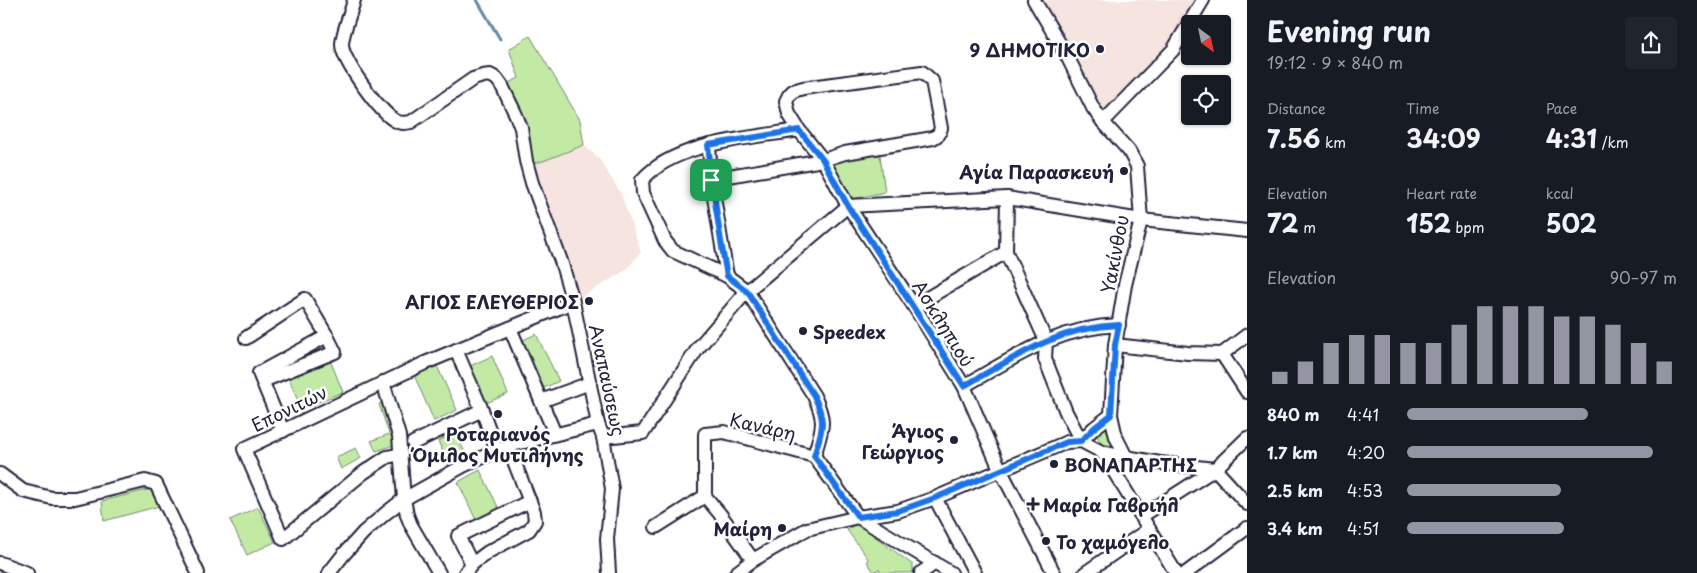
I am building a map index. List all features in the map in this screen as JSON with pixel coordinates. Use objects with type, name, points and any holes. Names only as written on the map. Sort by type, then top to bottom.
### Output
[{"type":"street","name":"Αναπαύσεως","points":[[354,0],[343,36],[342,45],[344,52],[354,74],[388,116],[396,122],[403,124],[411,122],[473,79],[490,75],[497,79],[502,86],[521,128],[526,161],[532,183],[562,261],[573,302],[598,424],[603,437],[612,490],[607,539],[609,573]]},
{"type":"street","name":"Υακίνθου","points":[[1034,0],[1067,56],[1093,108],[1129,151],[1137,166],[1141,220],[1125,285],[1115,345],[1111,415],[1116,437],[1126,457]]},
{"type":"street","points":[[1103,122],[1173,50],[1203,0]]},
{"type":"street","name":"Ασκληπιού","points":[[823,160],[845,153],[932,138],[939,134],[941,128],[932,81],[922,72],[803,88],[793,91],[786,102],[789,114],[799,130],[823,160],[848,206],[964,386],[1000,469],[1054,573]]},
{"type":"street","points":[[799,130],[698,147],[650,170],[642,180],[643,194],[665,242],[673,251],[727,276],[747,291],[814,396],[822,412],[823,427],[814,456],[858,517],[951,573]]},
{"type":"street","points":[[708,145],[711,180],[727,276]]},
{"type":"street","points":[[711,180],[823,160]]},
{"type":"street","points":[[1008,198],[1006,252],[1046,340],[1045,359],[1066,412],[1081,441]]},
{"type":"street","points":[[603,437],[642,433],[698,348],[747,291],[848,206],[1008,198],[1141,220],[1247,231]]},
{"type":"street","points":[[914,306],[1006,252]]},
{"type":"street","points":[[246,338],[305,299],[336,352],[262,381]]},
{"type":"street","name":"Επονιτών","points":[[401,454],[387,457],[363,473],[283,538],[244,449],[383,382],[573,302]]},
{"type":"street","points":[[964,386],[1046,340],[1084,328],[1119,325]]},
{"type":"street","points":[[510,328],[556,434]]},
{"type":"street","points":[[1115,345],[1188,353],[1222,354],[1247,335]]},
{"type":"street","points":[[283,431],[259,373],[327,336]]},
{"type":"street","points":[[456,350],[482,410],[530,501],[535,522],[529,530],[488,552],[468,569],[458,536],[530,501]]},
{"type":"street","points":[[1222,354],[1247,392]]},
{"type":"street","points":[[383,382],[399,436],[404,499],[411,524],[440,573]]},
{"type":"street","points":[[541,401],[590,383]]},
{"type":"street","points":[[413,443],[482,410]]},
{"type":"street","points":[[1081,441],[1111,415]]},
{"type":"street","points":[[329,573],[364,532],[404,499],[463,466],[503,448],[598,424]]},
{"type":"street","name":"Κανάρη","points":[[704,496],[705,434],[724,432],[814,456]]},
{"type":"street","points":[[1142,516],[1215,469],[1247,438]]},
{"type":"street","points":[[736,573],[753,560],[807,529],[858,517],[898,511],[935,498],[1067,442],[1081,441],[1102,452],[1126,457],[1215,469],[1247,504]]},
{"type":"street","points":[[1102,452],[1176,573]]},
{"type":"street","points":[[0,474],[23,491],[52,498],[75,498],[145,481],[156,484],[198,573]]},
{"type":"street","points":[[656,527],[704,496],[720,514],[753,560]]},
{"type":"street","points":[[935,498],[975,573]]},
{"type":"street","points":[[1186,573],[1247,528]]},
{"type":"street","points":[[1085,573],[1149,529]]},
{"type":"street","points":[[0,563],[27,573]]},
{"type":"street","points":[[921,573],[935,563]]},
{"type":"shaded area","points":[[1034,0],[1197,0],[1190,15],[1181,15],[1181,33],[1173,50],[1103,122]]},
{"type":"shaded area","points":[[584,145],[600,160],[621,194],[641,252],[626,270],[573,302],[531,164]]},
{"type":"green space","points":[[530,36],[580,120],[584,145],[531,164],[502,86],[519,78],[509,49]]},
{"type":"green space","points":[[880,155],[885,192],[853,199],[829,165],[837,159]]},
{"type":"green space","points":[[536,334],[559,381],[544,388],[521,341]]},
{"type":"green space","points":[[492,356],[508,394],[486,403],[470,366]]},
{"type":"green space","points":[[330,360],[343,392],[301,409],[288,376]]},
{"type":"green space","points":[[437,366],[457,410],[434,421],[414,375]]},
{"type":"green space","points":[[383,402],[397,444],[376,451],[371,441],[389,434],[379,404]]},
{"type":"green space","points":[[1106,427],[1116,437],[1120,446],[1102,445],[1095,432]]},
{"type":"green space","points":[[455,433],[468,458],[449,466],[438,441]]},
{"type":"green space","points":[[356,448],[361,458],[341,469],[336,457]]},
{"type":"green space","points":[[480,470],[499,509],[476,520],[458,482]]},
{"type":"green space","points":[[151,489],[159,506],[104,521],[102,501]]},
{"type":"green space","points":[[258,507],[275,542],[247,555],[230,520]]},
{"type":"green space","points":[[857,523],[913,565],[913,573],[882,573],[879,569],[874,572],[867,562],[869,560],[847,530]]},
{"type":"waterway","points":[[477,0],[500,39]]},
{"type":"place","name":"9 ΔΗΜΟΤΙΚΟ","points":[[1100,49]]},
{"type":"place","name":"Αγία Παρασκευή","points":[[1124,171]]},
{"type":"place","name":"ΑΓΙΟΣ ΕΛΕΥΘΕΡΙΟΣ","points":[[589,301]]},
{"type":"place","name":"Speedex","points":[[803,331]]},
{"type":"place","name":"Ροταριανός Όμιλος Μυτιλήνης","points":[[498,414]]},
{"type":"place","name":"Άγιος Γεώργιος","points":[[954,440]]},
{"type":"place","name":"ΒΟΝΑΠΑΡΤΗΣ","points":[[1054,464]]},
{"type":"place","name":"Μαρία Γαβριήλ","points":[[1033,504]]},
{"type":"place","name":"Μαίρη","points":[[782,528]]},
{"type":"place","name":"Το χαμόγελο","points":[[1046,541]]},
{"type":"route","points":[[799,130],[823,160],[871,243],[914,306],[964,386],[1046,340],[1084,328],[1119,325],[1115,345],[1111,415],[1081,441],[1067,442],[935,498],[898,511],[858,517],[814,456],[823,427],[822,412],[814,396],[747,291],[727,276],[711,180],[708,145],[799,130]]}]
